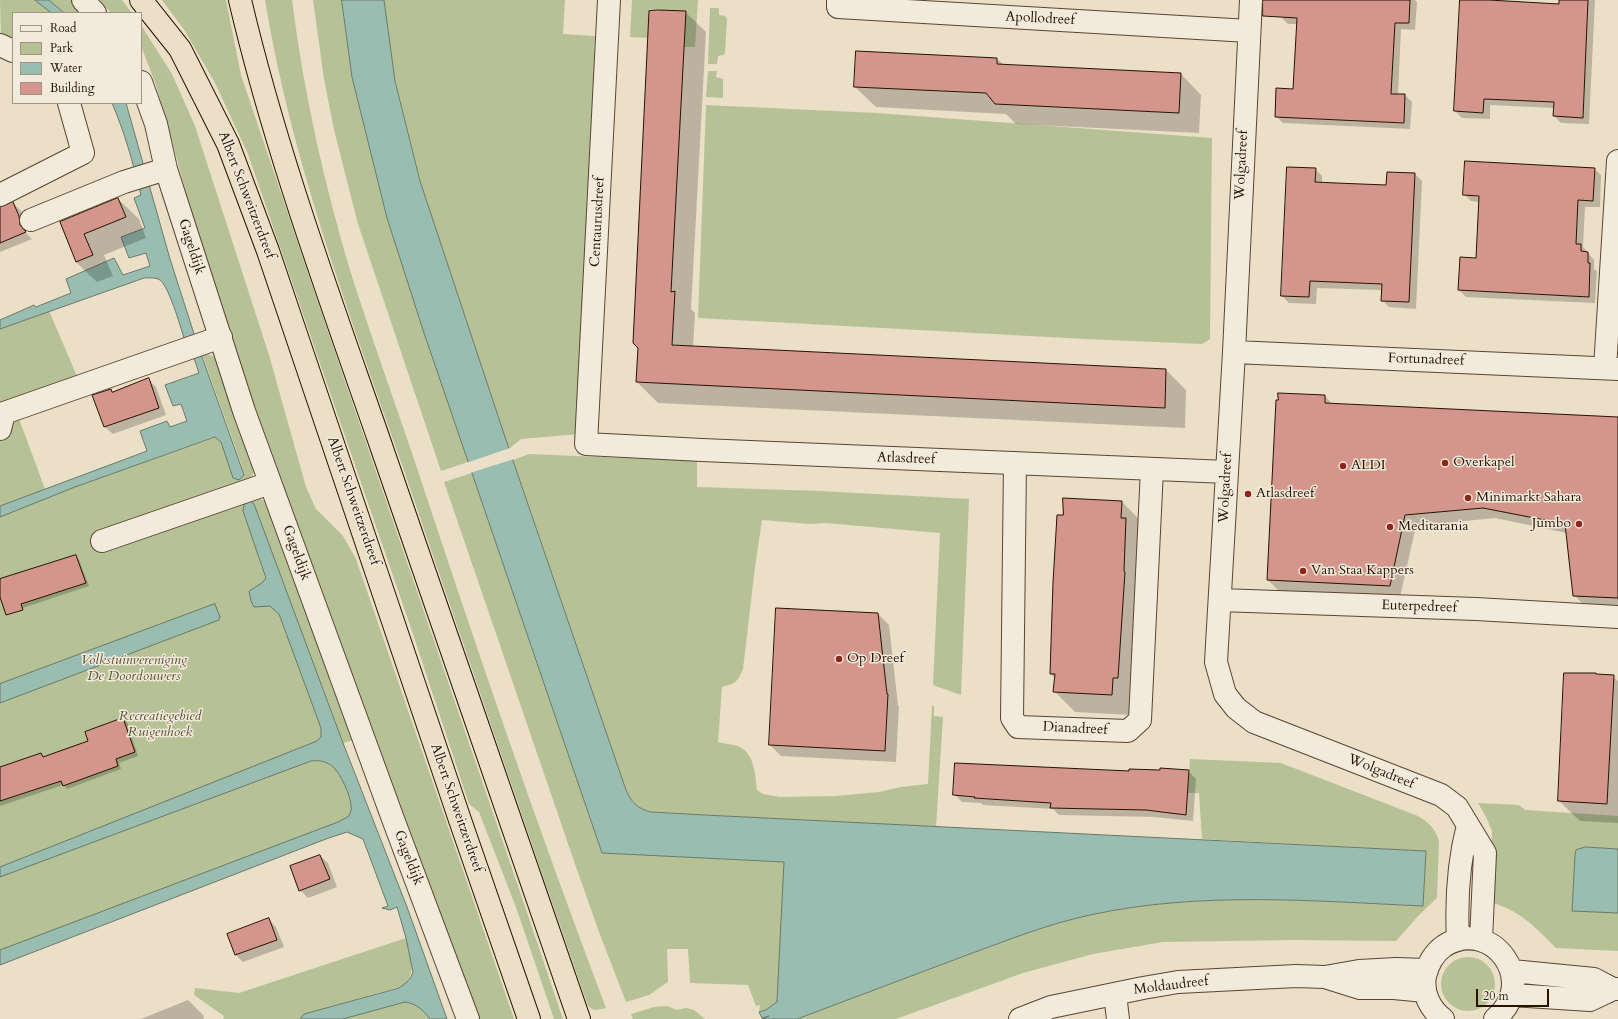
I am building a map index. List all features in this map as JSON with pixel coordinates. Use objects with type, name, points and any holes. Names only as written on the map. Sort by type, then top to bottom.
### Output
[{"type":"highway","name":"Albert Schweitzerdreef","points":[[141,0],[180,48],[231,151],[271,258],[457,812],[529,1019]]},
{"type":"highway","points":[[240,0],[255,64],[310,237],[579,1019]]},
{"type":"street","points":[[83,0],[94,12]]},
{"type":"street","name":"Centaurusdreef","points":[[586,444],[609,0]]},
{"type":"street","name":"Wolgadreef","points":[[1251,0],[1234,352],[1216,662],[1225,694],[1236,708],[1254,722],[1441,795],[1457,807],[1485,853],[1481,940]]},
{"type":"street","name":"Apollodreef","points":[[838,4],[1250,31]]},
{"type":"street","points":[[0,45],[12,51]]},
{"type":"street","name":"Gageldijk","points":[[142,85],[156,124],[166,169],[244,411],[393,819],[468,1019]]},
{"type":"street","points":[[0,195],[83,152],[69,104]]},
{"type":"street","points":[[1612,369],[1618,160]]},
{"type":"street","points":[[31,220],[124,182],[166,169]]},
{"type":"street","points":[[0,429],[4,413],[221,337]]},
{"type":"street","name":"Fortunadreef","points":[[1234,352],[1612,369]]},
{"type":"street","name":"Atlasdreef","points":[[586,444],[1227,472]]},
{"type":"street","name":"Dianadreef","points":[[1015,463],[1012,718],[1018,726],[1128,731],[1140,720],[1152,469]]},
{"type":"street","points":[[102,541],[270,483]]},
{"type":"street","name":"Euterpedreef","points":[[1220,600],[1476,609],[1618,617]]},
{"type":"street","points":[[1458,940],[1456,908],[1462,847],[1468,825]]},
{"type":"street","points":[[1443,1019],[1433,1009],[1428,1000],[1426,981],[1430,962],[1442,948],[1458,940],[1465,939],[1481,940],[1497,949],[1509,963],[1514,979],[1512,994],[1504,1012],[1496,1019]]},
{"type":"street","name":"Moldaudreef","points":[[1020,1019],[1051,1007],[1178,982],[1296,976],[1325,977],[1366,971],[1396,969],[1426,981]]},
{"type":"street","points":[[1512,971],[1594,979],[1615,989]]},
{"type":"street","points":[[1512,994],[1590,1000],[1615,989]]},
{"type":"street","points":[[1115,994],[1118,1019]]},
{"type":"green space","points":[[0,0],[72,0],[83,12],[12,12],[12,38],[1,37]]},
{"type":"green space","points":[[100,0],[122,0],[131,12],[110,12]]},
{"type":"green space","points":[[162,0],[226,0],[241,75],[563,1019],[554,1019],[517,910],[479,812],[469,804],[412,631],[248,154],[215,83],[185,31]]},
{"type":"green space","points":[[265,0],[292,0],[316,141],[333,211],[353,280],[506,733],[606,1008],[597,1010],[592,1009],[587,1003],[361,348],[305,176],[276,59]]},
{"type":"green space","points":[[313,0],[342,0],[352,77],[387,218],[468,462],[441,471],[358,224],[334,130],[324,79]]},
{"type":"green space","points":[[384,0],[565,0],[563,34],[595,36],[579,434],[521,439],[509,449],[420,181],[395,81]]},
{"type":"green space","points":[[632,0],[698,0],[695,47],[684,47],[686,12],[649,9],[648,38],[630,37]]},
{"type":"green space","points":[[710,8],[719,8],[719,15],[725,16],[727,19],[725,53],[718,56],[717,64],[708,64]]},
{"type":"green space","points":[[142,27],[172,74],[195,126],[269,355],[306,487],[316,509],[343,536],[356,559],[514,1019],[477,1019],[270,457],[202,249],[156,85],[142,49]]},
{"type":"green space","points":[[708,71],[717,71],[716,77],[723,79],[723,98],[706,97]]},
{"type":"green space","points":[[706,105],[876,113],[1212,138],[1210,339],[1202,344],[698,318]]},
{"type":"green space","points":[[47,306],[79,381],[15,408],[45,489],[0,506],[0,324]]},
{"type":"green space","name":"Recreatiegebied Ruigenhoek","points":[[201,351],[219,359],[255,469],[252,477],[248,481],[259,498],[267,502],[354,740],[343,743],[253,503],[362,819],[0,957],[0,512],[226,434],[244,472]]},
{"type":"green space","points":[[529,454],[697,461],[697,487],[820,491],[969,499],[961,695],[933,685],[940,533],[826,523],[810,524],[762,520],[743,669],[736,682],[722,687],[718,742],[738,746],[745,751],[749,755],[755,772],[757,790],[763,794],[780,797],[836,796],[879,792],[901,787],[928,784],[932,706],[934,706],[934,716],[943,717],[936,827],[651,812],[642,809],[636,804],[630,798],[626,790],[513,460]]},
{"type":"green space","points":[[472,473],[602,853],[785,862],[778,1001],[766,1010],[759,1012],[760,1005],[756,1006],[748,985],[690,983],[688,949],[667,949],[668,982],[649,995],[626,1002],[575,864],[444,482]]},
{"type":"green space","points":[[1190,759],[1281,763],[1418,816],[1431,826],[1439,841],[1437,898],[1419,915],[1396,941],[1295,940],[1163,942],[1093,954],[1023,973],[896,1019],[797,1019],[1028,933],[1090,915],[1131,908],[1215,900],[1298,900],[1423,906],[1426,851],[1202,839],[1199,793],[1188,793]]},
{"type":"green space","points":[[1478,803],[1519,805],[1525,810],[1618,816],[1618,849],[1586,847],[1576,850],[1572,910],[1618,913],[1618,951],[1556,948],[1534,926],[1519,915],[1490,902],[1492,831]]},
{"type":"green space","points":[[406,938],[411,957],[412,969],[408,981],[403,986],[304,1014],[300,1019],[223,1019],[224,1016],[194,995],[195,988],[239,993]]},
{"type":"green space","points":[[1468,957],[1478,959],[1487,965],[1493,974],[1495,984],[1493,994],[1487,1003],[1478,1009],[1468,1011],[1458,1009],[1449,1003],[1443,994],[1441,984],[1443,974],[1449,965],[1458,959]]},
{"type":"green space","points":[[425,987],[436,1019],[316,1019]]},
{"type":"green space","points":[[667,1006],[677,1010],[686,1008],[694,1010],[705,1019],[633,1019],[631,1014],[654,1007]]},
{"type":"water","points":[[35,0],[49,0],[63,12],[51,12]]},
{"type":"water","points":[[342,0],[384,0],[395,81],[420,181],[509,449],[626,790],[630,798],[636,804],[642,809],[651,812],[1426,851],[1423,906],[1298,900],[1215,900],[1131,908],[1090,915],[1028,933],[797,1019],[762,1019],[769,1016],[762,1018],[759,1012],[766,1010],[778,1001],[784,862],[602,853],[423,330],[387,218],[352,77]]},
{"type":"water","points":[[112,104],[126,104],[170,259],[196,340],[244,475],[239,480],[233,478],[221,442],[215,437],[75,487],[0,517],[0,506],[147,451],[140,431],[167,421],[170,427],[187,421],[181,404],[173,406],[165,385],[199,373],[187,337],[184,338],[167,290],[158,279],[144,278],[0,329],[0,320],[34,305],[36,307],[71,293],[66,279],[114,258],[123,275],[150,266],[146,253],[129,258],[121,237],[145,228],[134,198],[141,195],[117,114]]},
{"type":"water","points":[[250,501],[254,504],[343,743],[407,907],[447,1019],[430,1019],[419,1008],[413,1004],[405,1002],[343,1019],[300,1019],[304,1014],[399,988],[407,982],[413,972],[406,938],[397,907],[390,910],[382,908],[388,906],[363,839],[347,832],[0,965],[0,950],[338,822],[349,816],[351,802],[338,773],[332,766],[325,762],[311,761],[0,877],[0,867],[317,741],[321,737],[321,728],[279,614],[270,606],[254,607],[251,601],[249,591],[262,583],[266,578],[243,511],[244,505]]},
{"type":"water","points":[[215,604],[220,617],[219,620],[0,703],[0,684]]},
{"type":"water","points":[[1586,847],[1618,849],[1618,913],[1572,911],[1576,850]]},
{"type":"pier","points":[[510,448],[514,459],[470,473],[466,463]]},
{"type":"building","points":[[1263,0],[1410,0],[1409,23],[1395,23],[1391,94],[1405,94],[1404,123],[1275,117],[1276,88],[1293,89],[1297,18],[1263,16]]},
{"type":"building","points":[[1460,0],[1559,4],[1559,0],[1588,0],[1583,118],[1553,116],[1554,102],[1484,99],[1483,113],[1454,111]]},
{"type":"building","points":[[649,11],[686,11],[671,292],[675,291],[672,345],[1166,369],[1165,408],[636,382],[638,348],[633,343]]},
{"type":"building","points":[[856,51],[997,58],[997,64],[1181,73],[1179,113],[995,104],[986,93],[854,87]]},
{"type":"building","points":[[1465,161],[1595,168],[1593,201],[1578,200],[1576,244],[1581,244],[1581,251],[1588,252],[1588,263],[1590,263],[1589,297],[1458,290],[1460,257],[1476,258],[1479,196],[1463,195]]},
{"type":"building","points":[[1287,167],[1316,168],[1315,182],[1336,183],[1386,185],[1387,172],[1415,173],[1409,302],[1381,301],[1382,284],[1310,281],[1309,297],[1281,296]]},
{"type":"building","points":[[118,198],[126,217],[84,234],[93,255],[76,262],[60,222]]},
{"type":"building","points":[[13,202],[19,216],[20,225],[26,232],[0,243],[0,207]]},
{"type":"building","points":[[149,378],[159,408],[104,427],[92,395],[111,389],[112,392]]},
{"type":"building","name":"Overkapel","points":[[1278,393],[1325,395],[1325,403],[1618,417],[1618,598],[1573,596],[1565,524],[1483,508],[1405,515],[1390,586],[1267,580],[1276,400],[1278,400]]},
{"type":"building","points":[[1063,498],[1122,501],[1121,518],[1126,518],[1125,572],[1118,678],[1113,678],[1112,695],[1053,692],[1055,674],[1050,674],[1053,582],[1057,515],[1063,515]]},
{"type":"building","points":[[76,555],[86,583],[21,604],[23,610],[6,615],[0,597],[0,579]]},
{"type":"building","points":[[776,608],[878,613],[888,694],[885,751],[769,745]]},
{"type":"building","points":[[1564,673],[1596,673],[1614,675],[1607,804],[1558,801]]},
{"type":"building","points":[[123,718],[135,752],[116,759],[118,766],[63,786],[61,781],[0,801],[0,767],[41,753],[43,757],[88,741],[85,732]]},
{"type":"building","points":[[955,763],[1129,771],[1129,769],[1160,770],[1160,768],[1189,770],[1186,815],[1146,810],[1050,808],[1051,803],[974,798],[975,797],[953,795]]},
{"type":"building","points":[[320,855],[330,879],[299,891],[290,866]]},
{"type":"building","points":[[269,918],[277,940],[235,955],[227,934]]},
{"type":"place","name":"Overkapel","points":[[1445,463]]},
{"type":"place","name":"ALDI","points":[[1343,466]]},
{"type":"place","name":"Atlasdreef","points":[[1248,494]]},
{"type":"place","name":"Minimarkt Sahara","points":[[1468,498]]},
{"type":"place","name":"Jumbo","points":[[1579,524]]},
{"type":"place","name":"Meditarania","points":[[1390,527]]},
{"type":"place","name":"Van Staa Kappers","points":[[1303,571]]},
{"type":"place","name":"Op Dreef","points":[[839,659]]},
{"type":"park label","name":"Volkstuinvereniging De Doordouwers","points":[[134,670]]}]
